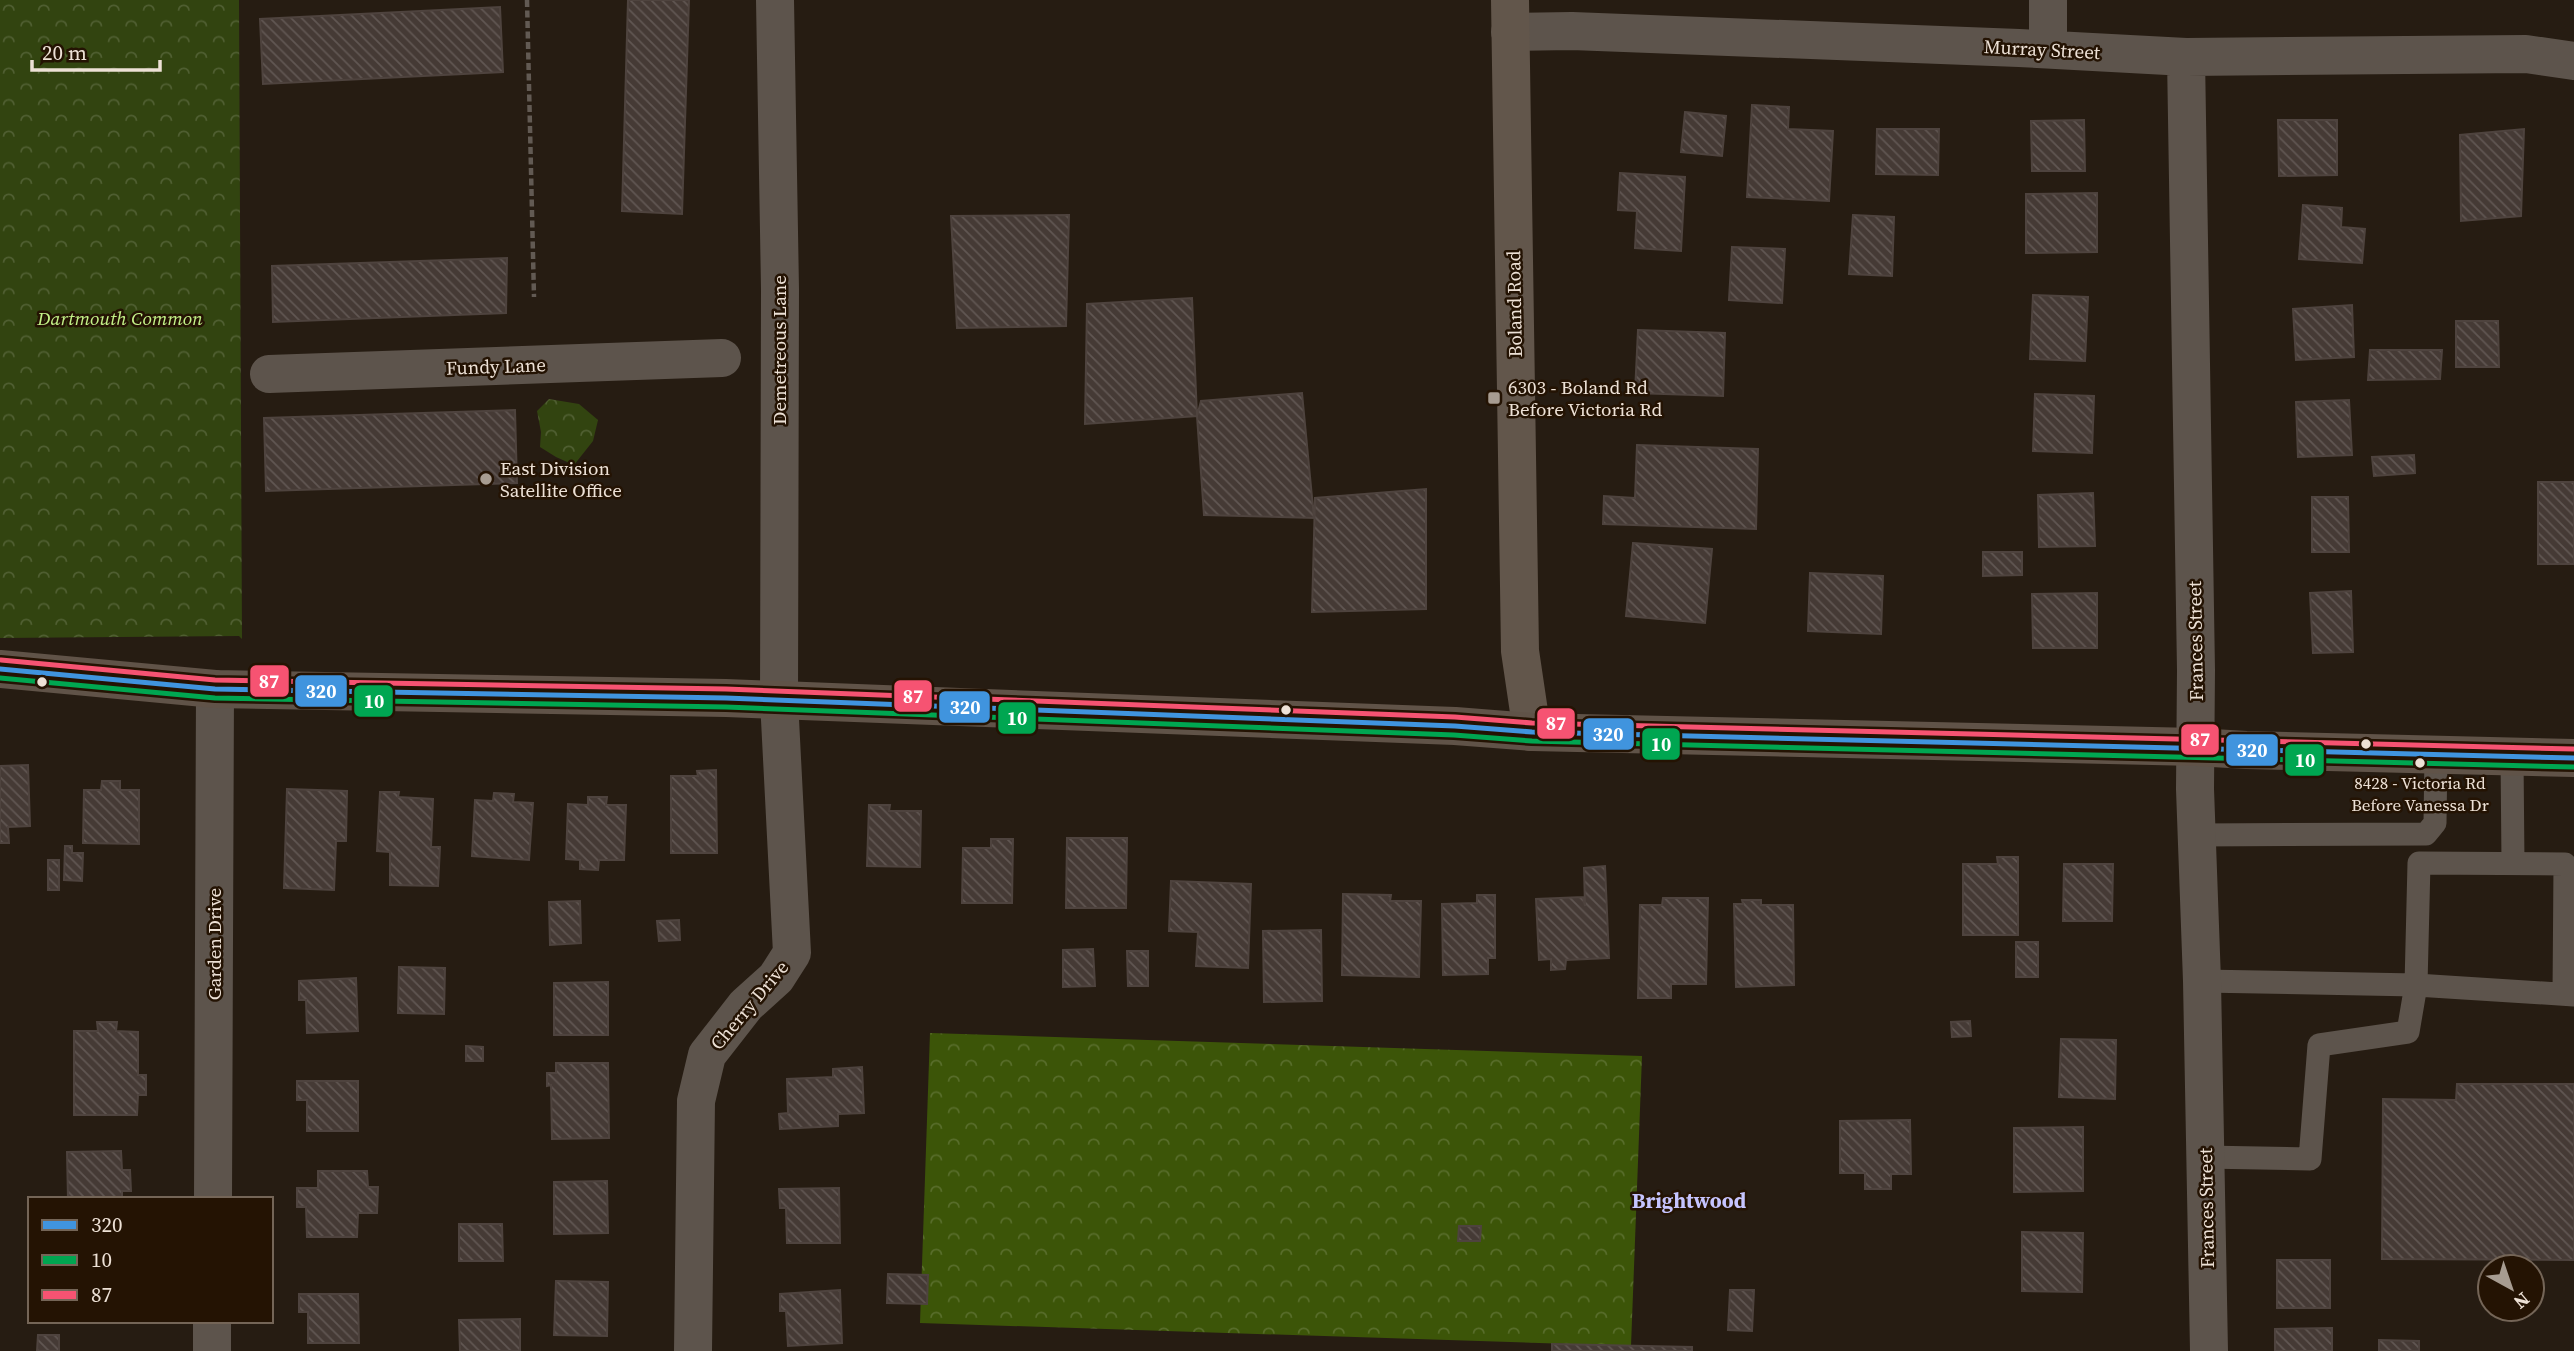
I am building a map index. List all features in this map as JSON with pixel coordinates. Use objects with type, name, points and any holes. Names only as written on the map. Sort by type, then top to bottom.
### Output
[{"type":"main road","points":[[0,669],[215,689],[779,700],[1473,727],[1532,732],[2574,758]]},
{"type":"street","name":"Demetreous Lane","points":[[775,0],[780,289],[779,700]]},
{"type":"street","points":[[2048,0],[2048,49]]},
{"type":"street","name":"Murray Street","points":[[1510,16],[1600,32],[2048,49],[2186,57],[2526,54],[2574,61]]},
{"type":"street","name":"Boland Road","points":[[1510,16],[1520,651],[1532,732]]},
{"type":"street","name":"Frances Street","points":[[2186,57],[2197,835],[2209,1351]]},
{"type":"street","name":"Fundy Lane","points":[[269,374],[722,358]]},
{"type":"street","name":"Garden Drive","points":[[213,1197],[215,689]]},
{"type":"street","name":"Cherry Drive","points":[[693,1351],[696,1101],[706,1055],[746,1004],[776,978],[792,953],[779,700]]},
{"type":"street","points":[[212,1323],[212,1351]]},
{"type":"lane","points":[[2197,835],[2426,834],[2435,823],[2436,754]]},
{"type":"lane","points":[[2512,756],[2513,863]]},
{"type":"lane","points":[[2202,981],[2416,985],[2569,994],[2565,864],[2419,863],[2416,985],[2408,1031],[2319,1045],[2310,1159],[2204,1157]]},
{"type":"path","points":[[527,0],[534,297]]},
{"type":"green space","name":"Dartmouth Common","points":[[0,0],[239,0],[242,639],[239,636],[0,638]]},
{"type":"green space","points":[[549,399],[579,404],[598,420],[593,441],[574,465],[540,447],[541,432],[537,411]]},
{"type":"green space","points":[[930,1033],[1642,1056],[1631,1346],[920,1323]]},
{"type":"building","points":[[628,0],[689,0],[682,214],[622,211]]},
{"type":"building","points":[[500,7],[503,72],[263,84],[260,19]]},
{"type":"building","points":[[1752,105],[1789,107],[1788,129],[1833,131],[1829,201],[1747,197]]},
{"type":"building","points":[[1685,112],[1726,116],[1722,156],[1681,152]]},
{"type":"building","points":[[2084,120],[2085,171],[2032,171],[2031,121]]},
{"type":"building","points":[[2278,120],[2337,120],[2337,175],[2279,176]]},
{"type":"building","points":[[1877,129],[1939,129],[1938,175],[1876,174]]},
{"type":"building","points":[[2524,129],[2521,216],[2461,221],[2460,135]]},
{"type":"building","points":[[1620,173],[1685,177],[1681,251],[1635,248],[1637,211],[1618,210]]},
{"type":"building","points":[[2097,193],[2097,252],[2026,253],[2026,194]]},
{"type":"building","points":[[2303,205],[2342,208],[2341,227],[2365,229],[2362,263],[2299,259]]},
{"type":"building","points":[[1069,215],[1066,326],[957,328],[951,216]]},
{"type":"building","points":[[1853,215],[1894,217],[1892,276],[1849,274]]},
{"type":"building","points":[[1732,247],[1785,249],[1782,303],[1729,300]]},
{"type":"building","points":[[507,258],[506,313],[273,322],[272,266]]},
{"type":"building","points":[[2033,295],[2088,297],[2085,361],[2030,359]]},
{"type":"building","points":[[1192,298],[1197,416],[1085,424],[1087,304]]},
{"type":"building","points":[[2352,305],[2354,357],[2296,360],[2293,309]]},
{"type":"building","points":[[2456,321],[2498,321],[2499,367],[2456,367]]},
{"type":"building","points":[[1638,330],[1725,333],[1723,396],[1635,393]]},
{"type":"building","points":[[2370,350],[2442,350],[2440,379],[2368,380]]},
{"type":"building","points":[[1302,393],[1314,518],[1204,515],[1197,416],[1201,401]]},
{"type":"building","points":[[2035,394],[2094,396],[2092,453],[2033,451]]},
{"type":"building","points":[[2349,400],[2352,455],[2298,457],[2296,402]]},
{"type":"building","points":[[515,410],[517,483],[266,491],[264,418]]},
{"type":"building","points":[[1637,445],[1758,449],[1756,529],[1603,524],[1604,496],[1635,498]]},
{"type":"building","points":[[2414,455],[2415,473],[2374,476],[2372,457]]},
{"type":"building","points":[[2538,482],[2574,482],[2574,564],[2538,564]]},
{"type":"building","points":[[1426,489],[1426,609],[1312,612],[1315,498]]},
{"type":"building","points":[[2093,493],[2095,546],[2039,547],[2038,495]]},
{"type":"building","points":[[2312,497],[2348,497],[2349,552],[2312,552]]},
{"type":"building","points":[[1633,543],[1712,549],[1705,623],[1626,616]]},
{"type":"building","points":[[1983,552],[2022,552],[2022,575],[1983,576]]},
{"type":"building","points":[[1810,573],[1883,576],[1881,634],[1808,631]]},
{"type":"building","points":[[2351,591],[2353,652],[2313,653],[2310,593]]},
{"type":"building","points":[[2097,593],[2097,648],[2033,648],[2032,594]]},
{"type":"building","points":[[28,765],[30,826],[8,827],[9,843],[0,843],[0,766]]},
{"type":"building","points":[[716,770],[717,853],[671,853],[671,776],[698,776],[697,771]]},
{"type":"building","points":[[102,781],[120,781],[120,790],[139,790],[139,844],[83,843],[84,790],[101,790]]},
{"type":"building","points":[[287,789],[347,791],[346,841],[336,841],[334,890],[284,888]]},
{"type":"building","points":[[380,792],[399,792],[398,797],[433,799],[431,847],[440,847],[438,886],[390,885],[390,852],[377,851]]},
{"type":"building","points":[[494,793],[514,794],[513,802],[533,803],[529,860],[472,856],[475,800],[493,801]]},
{"type":"building","points":[[588,797],[607,797],[606,805],[626,805],[624,860],[599,860],[598,870],[580,869],[580,860],[566,859],[568,804],[588,805]]},
{"type":"building","points":[[869,805],[890,805],[889,811],[921,811],[920,867],[867,866]]},
{"type":"building","points":[[1067,838],[1127,838],[1126,908],[1066,908]]},
{"type":"building","points":[[991,839],[1013,839],[1012,903],[962,903],[963,848],[991,848]]},
{"type":"building","points":[[65,846],[72,846],[72,853],[83,853],[82,881],[64,880]]},
{"type":"building","points":[[1997,857],[2018,857],[2018,935],[1963,935],[1963,864],[1998,864]]},
{"type":"building","points":[[48,860],[59,860],[59,890],[48,890]]},
{"type":"building","points":[[2064,864],[2113,864],[2112,921],[2063,921]]},
{"type":"building","points":[[1605,866],[1609,958],[1566,960],[1565,969],[1551,970],[1551,959],[1539,960],[1536,899],[1583,897],[1585,906],[1584,868]]},
{"type":"building","points":[[1171,881],[1251,884],[1248,968],[1196,966],[1198,932],[1169,931]]},
{"type":"building","points":[[1343,894],[1391,895],[1390,901],[1421,901],[1419,977],[1342,975]]},
{"type":"building","points":[[1477,895],[1495,895],[1495,958],[1488,958],[1488,974],[1443,975],[1442,904],[1477,903]]},
{"type":"building","points":[[1663,898],[1708,898],[1706,984],[1671,984],[1671,998],[1638,998],[1640,905],[1662,905]]},
{"type":"building","points":[[1742,900],[1761,900],[1761,905],[1793,905],[1794,985],[1736,987],[1734,904],[1743,904]]},
{"type":"building","points":[[580,901],[581,943],[550,945],[549,902]]},
{"type":"building","points":[[679,920],[680,940],[659,941],[657,921]]},
{"type":"building","points":[[1321,930],[1322,1001],[1264,1002],[1263,931]]},
{"type":"building","points":[[2016,942],[2038,942],[2038,977],[2016,977]]},
{"type":"building","points":[[1093,949],[1095,986],[1063,987],[1063,950]]},
{"type":"building","points":[[1127,951],[1148,951],[1148,986],[1128,986]]},
{"type":"building","points":[[399,967],[445,968],[444,1014],[398,1013]]},
{"type":"building","points":[[356,978],[358,1031],[307,1033],[306,1000],[299,1000],[299,981]]},
{"type":"building","points":[[608,982],[608,1035],[554,1035],[554,983]]},
{"type":"building","points":[[1970,1021],[1971,1036],[1952,1037],[1951,1022]]},
{"type":"building","points":[[97,1022],[117,1022],[116,1031],[138,1032],[138,1075],[146,1075],[146,1095],[138,1095],[137,1115],[74,1115],[74,1031],[98,1031]]},
{"type":"building","points":[[2061,1039],[2116,1040],[2115,1099],[2059,1097]]},
{"type":"building","points":[[466,1046],[483,1047],[483,1061],[466,1061]]},
{"type":"building","points":[[556,1063],[608,1063],[609,1138],[552,1139],[551,1085],[547,1086],[547,1073],[556,1073]]},
{"type":"building","points":[[862,1067],[864,1113],[838,1114],[838,1126],[780,1129],[779,1114],[788,1113],[787,1079],[833,1077],[833,1069]]},
{"type":"building","points":[[297,1081],[358,1081],[358,1131],[307,1131],[307,1100],[297,1100]]},
{"type":"building","points":[[2457,1084],[2574,1084],[2574,1260],[2546,1260],[2546,1253],[2476,1253],[2476,1259],[2382,1259],[2383,1099],[2456,1100]]},
{"type":"building","points":[[1910,1120],[1911,1174],[1891,1174],[1891,1189],[1865,1189],[1865,1173],[1840,1173],[1840,1121]]},
{"type":"building","points":[[2083,1127],[2083,1191],[2014,1192],[2014,1128]]},
{"type":"building","points":[[121,1151],[122,1170],[130,1170],[131,1191],[122,1191],[122,1197],[68,1197],[67,1152]]},
{"type":"building","points":[[318,1171],[367,1171],[368,1187],[378,1187],[377,1213],[358,1213],[357,1237],[307,1237],[306,1207],[297,1207],[297,1188],[318,1188]]},
{"type":"building","points":[[607,1181],[608,1233],[554,1234],[554,1182]]},
{"type":"building","points":[[839,1188],[840,1243],[787,1243],[786,1208],[780,1208],[779,1189]]},
{"type":"building","points":[[459,1224],[502,1224],[503,1261],[459,1261]]},
{"type":"building","points":[[1459,1226],[1481,1226],[1480,1241],[1458,1241]]},
{"type":"building","points":[[2022,1232],[2083,1233],[2082,1292],[2022,1291]]},
{"type":"building","points":[[2277,1260],[2330,1260],[2330,1308],[2277,1308]]},
{"type":"building","points":[[888,1274],[928,1275],[927,1304],[887,1303]]},
{"type":"building","points":[[556,1281],[608,1282],[607,1336],[554,1335]]},
{"type":"building","points":[[840,1290],[842,1343],[788,1346],[786,1311],[780,1311],[780,1294]]},
{"type":"building","points":[[1730,1290],[1754,1290],[1752,1331],[1728,1330]]},
{"type":"building","points":[[299,1294],[358,1294],[359,1343],[308,1343],[308,1312],[299,1312]]},
{"type":"building","points":[[520,1319],[520,1351],[460,1351],[459,1320]]},
{"type":"building","points":[[2332,1328],[2332,1351],[2275,1351],[2275,1329]]},
{"type":"building","points":[[38,1335],[59,1335],[59,1351],[37,1351]]},
{"type":"building","points":[[2379,1340],[2419,1341],[2419,1351],[2379,1351]]},
{"type":"building","points":[[1552,1344],[1692,1347],[1692,1351],[1552,1351]]},
{"type":"transit line","name":"87","points":[[1,660],[215,680],[726,689],[1455,717],[1532,723],[2574,749]]},
{"type":"transit line","name":"320","points":[[0,669],[215,689],[726,698],[1455,726],[1532,732],[2574,758]]},
{"type":"transit line","name":"10","points":[[0,678],[215,698],[726,707],[1454,735],[1532,741],[2574,767]]},
{"type":"place","name":"6303 - Boland Rd Before Victoria Rd","points":[[1494,398]]},
{"type":"place","name":"East Division Satellite Office","points":[[486,479]]},
{"type":"place","name":"8428 - Victoria Rd Before Vanessa Dr","points":[[2420,763]]},
{"type":"district","name":"Brightwood","points":[[1689,1200]]}]
